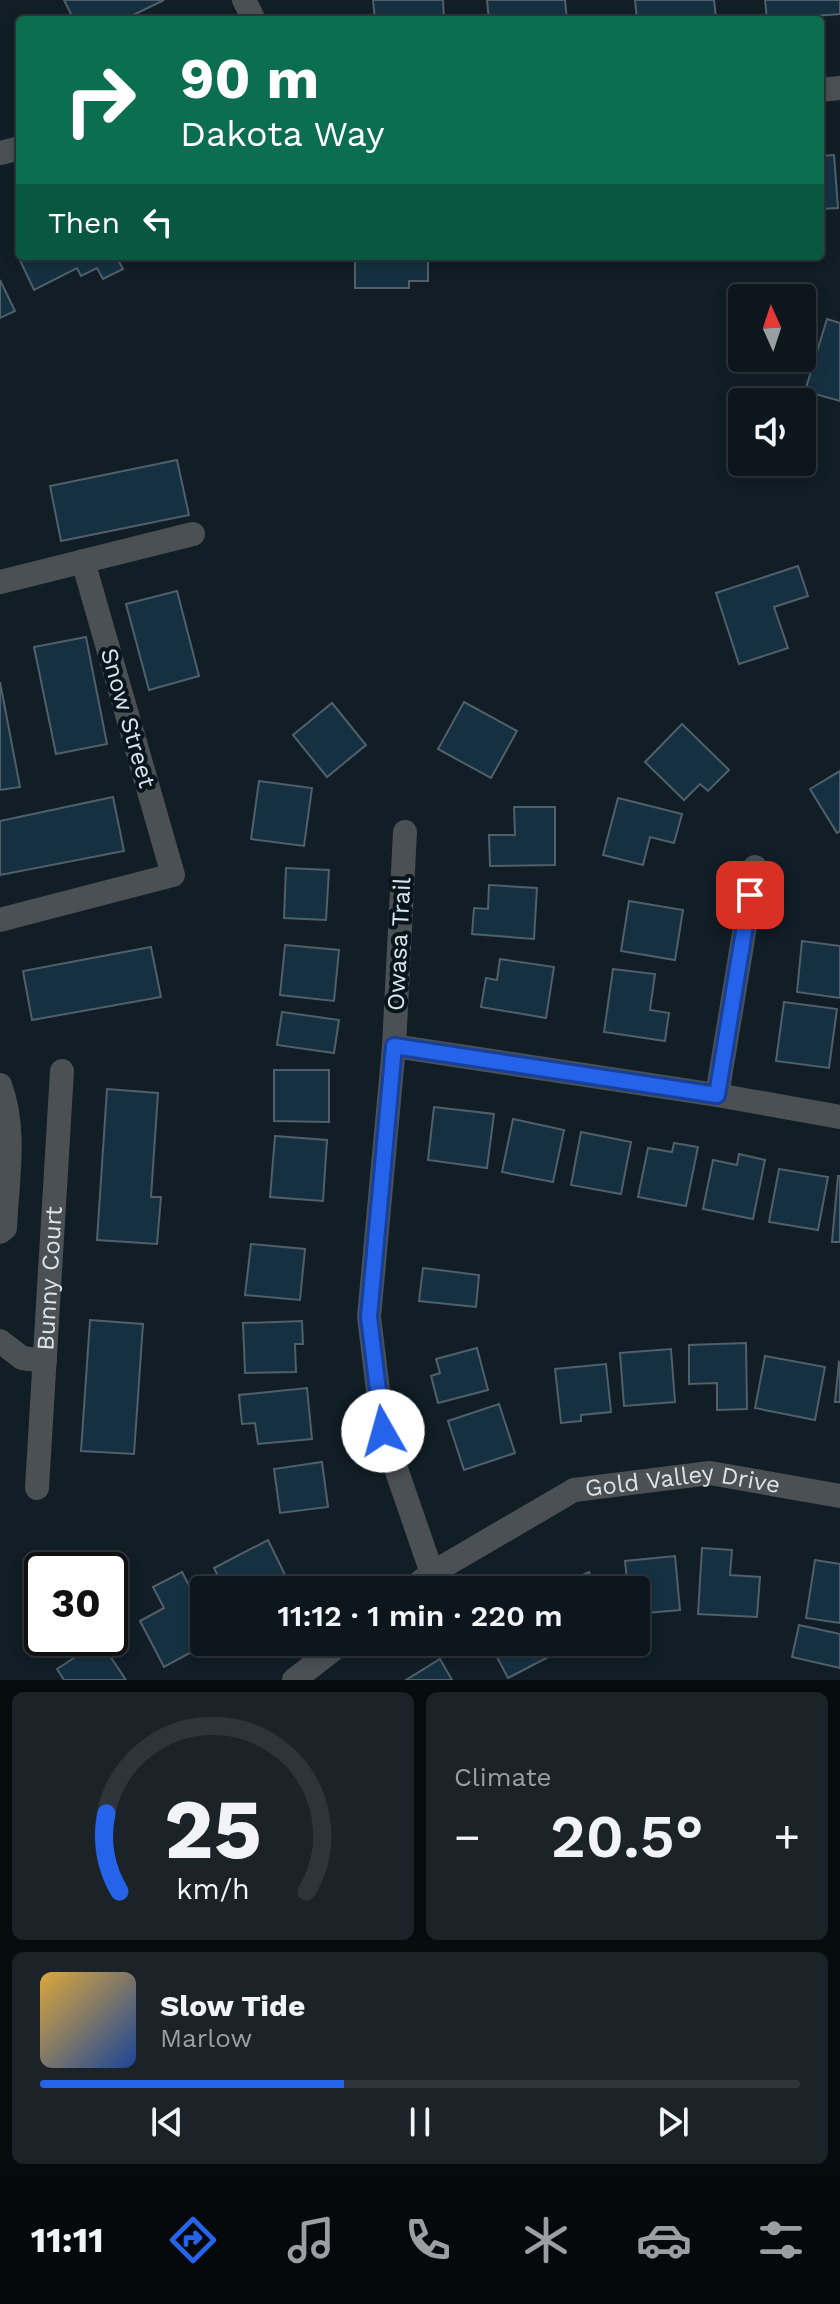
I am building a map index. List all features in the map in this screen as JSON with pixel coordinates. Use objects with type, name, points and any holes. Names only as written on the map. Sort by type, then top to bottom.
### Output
[{"type":"street","points":[[0,582],[193,534]]},
{"type":"street","name":"Snow Street","points":[[0,920],[173,875],[83,561]]},
{"type":"street","name":"Owasa Trail","points":[[405,832],[394,1046],[369,1317],[383,1431],[432,1573]]},
{"type":"street","points":[[717,1095],[755,867]]},
{"type":"street","points":[[394,1046],[840,1117]]},
{"type":"street","name":"Bunny Court","points":[[37,1488],[62,1071]]},
{"type":"street","points":[[0,1085],[9,1111],[5,1228],[0,1232]]},
{"type":"street","points":[[0,1341],[22,1358],[45,1361]]},
{"type":"street","name":"Gold Valley Drive","points":[[428,1576],[574,1490],[710,1473],[840,1496]]},
{"type":"street","points":[[296,1679],[325,1656]]},
{"type":"building","points":[[64,0],[164,0],[131,16],[72,16]]},
{"type":"building","points":[[373,0],[443,0],[444,16],[375,16]]},
{"type":"building","points":[[487,0],[565,0],[567,16],[489,16]]},
{"type":"building","points":[[635,0],[714,0],[716,16],[637,16]]},
{"type":"building","points":[[765,0],[840,0],[840,14],[767,16]]},
{"type":"building","points":[[834,155],[838,208],[824,209],[824,156]]},
{"type":"building","points":[[20,260],[118,260],[123,269],[103,279],[97,268],[81,276],[77,268],[34,290]]},
{"type":"building","points":[[355,260],[428,260],[428,281],[409,281],[409,288],[355,288]]},
{"type":"building","points":[[0,280],[15,311],[0,318]]},
{"type":"building","points":[[827,319],[840,323],[840,401],[816,394],[816,388],[806,388],[811,372],[816,372],[816,355]]},
{"type":"building","points":[[177,460],[189,515],[61,541],[50,486]]},
{"type":"building","points":[[798,566],[808,596],[774,607],[788,648],[739,664],[716,593]]},
{"type":"building","points":[[177,591],[199,676],[149,690],[126,604]]},
{"type":"building","points":[[86,637],[107,744],[56,754],[34,647]]},
{"type":"building","points":[[0,682],[20,787],[0,790]]},
{"type":"building","points":[[464,702],[517,731],[491,778],[438,749]]},
{"type":"building","points":[[332,703],[366,745],[327,777],[293,735]]},
{"type":"building","points":[[682,724],[729,770],[708,791],[700,784],[684,800],[645,762]]},
{"type":"building","points":[[840,771],[840,831],[837,833],[810,789]]},
{"type":"building","points":[[259,781],[312,788],[304,846],[251,839]]},
{"type":"building","points":[[113,797],[124,851],[0,875],[0,821]]},
{"type":"building","points":[[618,798],[682,814],[674,843],[650,837],[643,865],[603,855]]},
{"type":"building","points":[[514,807],[555,807],[555,865],[490,866],[489,835],[515,835]]},
{"type":"building","points":[[286,868],[329,870],[326,920],[284,918]]},
{"type":"building","points":[[489,885],[537,888],[534,939],[472,934],[474,908],[488,909]]},
{"type":"building","points":[[629,901],[683,910],[675,960],[621,951]]},
{"type":"building","points":[[802,941],[840,946],[840,998],[797,992]]},
{"type":"building","points":[[285,945],[339,950],[334,1001],[280,995]]},
{"type":"building","points":[[151,947],[161,997],[32,1020],[23,971]]},
{"type":"building","points":[[500,959],[554,967],[546,1018],[481,1007],[486,978],[497,980]]},
{"type":"building","points":[[613,969],[655,974],[650,1010],[669,1013],[665,1041],[604,1032]]},
{"type":"building","points":[[784,1002],[837,1009],[829,1068],[776,1061]]},
{"type":"building","points":[[282,1012],[339,1020],[334,1053],[277,1045]]},
{"type":"building","points":[[274,1070],[329,1070],[329,1122],[274,1121]]},
{"type":"building","points":[[107,1089],[158,1093],[151,1197],[161,1197],[157,1244],[97,1240]]},
{"type":"building","points":[[434,1107],[494,1114],[487,1168],[428,1160]]},
{"type":"building","points":[[513,1119],[564,1130],[553,1182],[502,1172]]},
{"type":"building","points":[[581,1132],[631,1142],[621,1194],[571,1185]]},
{"type":"building","points":[[275,1136],[327,1140],[323,1201],[270,1197]]},
{"type":"building","points":[[674,1143],[698,1147],[686,1206],[638,1197],[648,1148],[672,1152]]},
{"type":"building","points":[[739,1154],[765,1160],[753,1219],[703,1209],[713,1160],[737,1165]]},
{"type":"building","points":[[779,1169],[828,1177],[818,1230],[769,1222]]},
{"type":"building","points":[[838,1176],[840,1242],[832,1242]]},
{"type":"building","points":[[251,1244],[305,1249],[300,1300],[245,1295]]},
{"type":"building","points":[[423,1268],[479,1275],[476,1307],[419,1301]]},
{"type":"building","points":[[90,1320],[143,1324],[134,1454],[81,1451]]},
{"type":"building","points":[[302,1321],[303,1344],[295,1344],[296,1372],[245,1373],[243,1323]]},
{"type":"building","points":[[746,1343],[747,1409],[717,1410],[717,1383],[689,1384],[689,1345]]},
{"type":"building","points":[[477,1348],[488,1390],[438,1403],[431,1376],[440,1373],[436,1359]]},
{"type":"building","points":[[671,1349],[675,1402],[624,1406],[620,1353]]},
{"type":"building","points":[[765,1356],[825,1367],[815,1420],[755,1408]]},
{"type":"building","points":[[839,1362],[840,1402],[835,1402]]},
{"type":"building","points":[[606,1364],[611,1412],[581,1415],[581,1421],[561,1423],[555,1369]]},
{"type":"building","points":[[307,1388],[312,1439],[258,1444],[255,1423],[242,1424],[239,1395]]},
{"type":"building","points":[[499,1404],[515,1453],[464,1470],[448,1421]]},
{"type":"building","points":[[322,1462],[328,1507],[280,1513],[274,1469]]},
{"type":"building","points":[[268,1540],[286,1576],[218,1576],[214,1568]]},
{"type":"building","points":[[702,1548],[732,1550],[730,1575],[760,1577],[757,1617],[698,1614]]},
{"type":"building","points":[[675,1556],[680,1610],[650,1613],[650,1576],[627,1576],[625,1561]]},
{"type":"building","points":[[815,1560],[840,1564],[840,1623],[806,1618]]},
{"type":"building","points":[[182,1572],[190,1587],[190,1653],[164,1667],[140,1621],[164,1608],[153,1587]]},
{"type":"building","points":[[799,1625],[840,1634],[840,1668],[792,1657]]},
{"type":"building","points":[[77,1656],[110,1656],[126,1680],[64,1680],[57,1669]]},
{"type":"building","points":[[496,1656],[550,1656],[508,1678]]},
{"type":"building","points":[[440,1659],[452,1680],[406,1680]]},
{"type":"route","points":[[383,1431],[369,1317],[394,1046],[717,1095],[750,895]]}]
